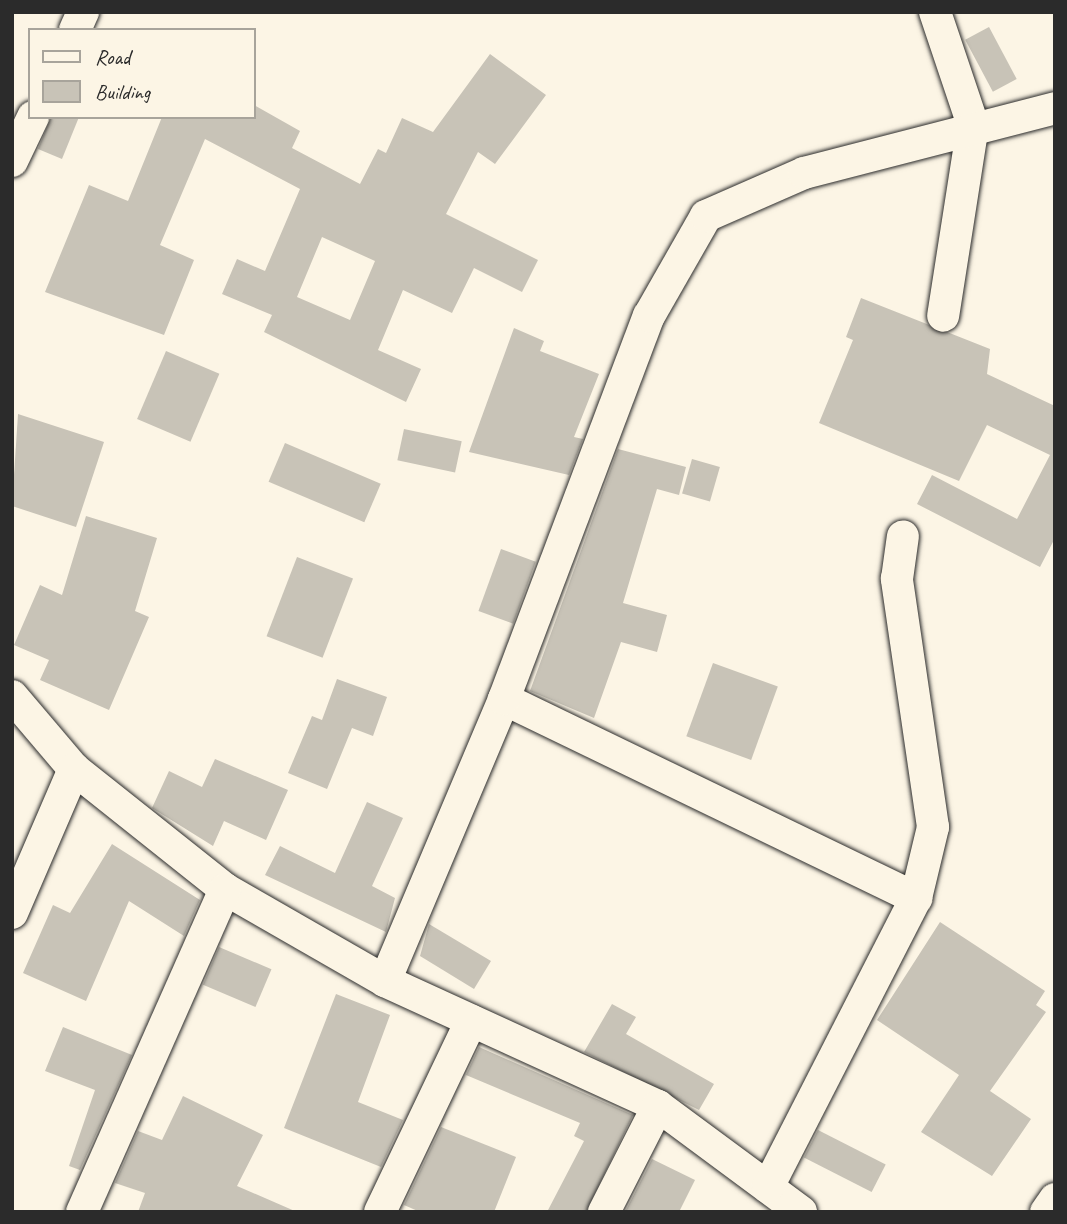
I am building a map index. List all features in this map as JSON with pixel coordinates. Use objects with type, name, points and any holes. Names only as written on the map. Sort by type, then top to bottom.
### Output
[{"type":"street","points":[[76,28],[83,12]]},
{"type":"street","points":[[935,12],[973,125],[943,316]]},
{"type":"street","points":[[385,981],[504,699],[577,493],[649,316],[706,216],[804,173],[973,125],[1055,108]]},
{"type":"street","points":[[12,161],[32,119]]},
{"type":"street","points":[[768,1187],[916,898],[933,827],[897,579],[902,536]]},
{"type":"street","points":[[12,696],[74,769],[225,889],[385,981],[658,1106],[801,1212]]},
{"type":"street","points":[[504,699],[916,898]]},
{"type":"street","points":[[12,913],[74,769]]},
{"type":"street","points":[[82,1212],[225,889]]},
{"type":"street","points":[[380,1212],[471,1021]]},
{"type":"street","points":[[604,1212],[658,1106]]},
{"type":"street","points":[[1046,1212],[1055,1199]]},
{"type":"building","points":[[989,27],[1017,79],[993,92],[965,40]]},
{"type":"building","points":[[490,54],[546,95],[495,164],[478,152],[446,214],[538,260],[522,292],[474,268],[452,313],[403,290],[378,350],[421,369],[406,402],[264,332],[272,315],[222,294],[237,259],[265,271],[300,189],[205,139],[160,245],[194,260],[164,335],[45,292],[89,185],[128,201],[161,119],[256,119],[256,106],[300,131],[292,148],[360,184],[378,149],[386,153],[402,118],[433,132]],"holes":[[[322,237],[375,261],[350,320],[297,297]]]},
{"type":"building","points":[[50,119],[78,119],[62,159],[38,149]]},
{"type":"building","points":[[861,298],[990,349],[987,374],[1055,406],[1055,538],[1040,567],[917,504],[932,475],[1017,519],[1050,455],[987,425],[959,481],[819,423],[853,340],[846,337]]},
{"type":"building","points":[[514,328],[544,341],[540,351],[599,374],[574,437],[583,439],[569,475],[469,452]]},
{"type":"building","points":[[166,351],[219,374],[190,442],[137,419]]},
{"type":"building","points":[[18,414],[104,442],[76,527],[12,506]]},
{"type":"building","points":[[404,429],[462,441],[455,473],[397,460]]},
{"type":"building","points":[[285,443],[381,484],[364,522],[269,482]]},
{"type":"building","points":[[618,449],[686,467],[679,495],[657,489],[623,603],[667,615],[657,652],[621,642],[594,718],[530,691]]},
{"type":"building","points":[[692,459],[720,467],[710,502],[682,494]]},
{"type":"building","points":[[86,516],[157,538],[135,611],[149,617],[109,710],[40,680],[49,660],[14,645],[40,585],[62,595]]},
{"type":"building","points":[[501,549],[536,562],[513,624],[478,611]]},
{"type":"building","points":[[297,557],[353,579],[323,658],[267,636]]},
{"type":"building","points":[[713,663],[778,687],[751,760],[686,736]]},
{"type":"building","points":[[337,679],[387,697],[373,736],[352,728],[327,789],[288,773],[312,716],[322,720]]},
{"type":"building","points":[[215,759],[288,790],[266,840],[224,821],[213,846],[152,808],[169,771],[202,787]]},
{"type":"building","points":[[367,802],[403,818],[372,886],[395,898],[386,932],[265,875],[280,846],[335,873]]},
{"type":"building","points":[[112,844],[200,900],[184,936],[129,901],[86,1001],[23,973],[53,905],[70,913]]},
{"type":"building","points":[[940,922],[1045,991],[1036,1005],[1046,1012],[990,1091],[1031,1119],[992,1176],[921,1132],[959,1075],[877,1020]]},
{"type":"building","points":[[429,924],[491,961],[474,989],[420,956]]},
{"type":"building","points":[[219,947],[271,969],[255,1007],[203,985]]},
{"type":"building","points":[[336,994],[390,1015],[358,1102],[403,1120],[381,1167],[284,1128]]},
{"type":"building","points":[[612,1004],[636,1017],[626,1034],[714,1084],[699,1110],[584,1052]]},
{"type":"building","points":[[63,1027],[132,1055],[80,1170],[69,1166],[95,1090],[45,1071]]},
{"type":"building","points":[[479,1047],[633,1115],[586,1212],[547,1212],[584,1141],[574,1136],[580,1123],[466,1075]]},
{"type":"building","points":[[183,1096],[263,1135],[237,1186],[297,1212],[138,1212],[145,1193],[115,1183],[138,1131],[162,1140]]},
{"type":"building","points":[[441,1127],[516,1157],[494,1212],[420,1212],[404,1205]]},
{"type":"building","points":[[818,1130],[886,1165],[872,1192],[804,1158]]},
{"type":"building","points":[[652,1159],[695,1180],[679,1212],[625,1212]]}]
